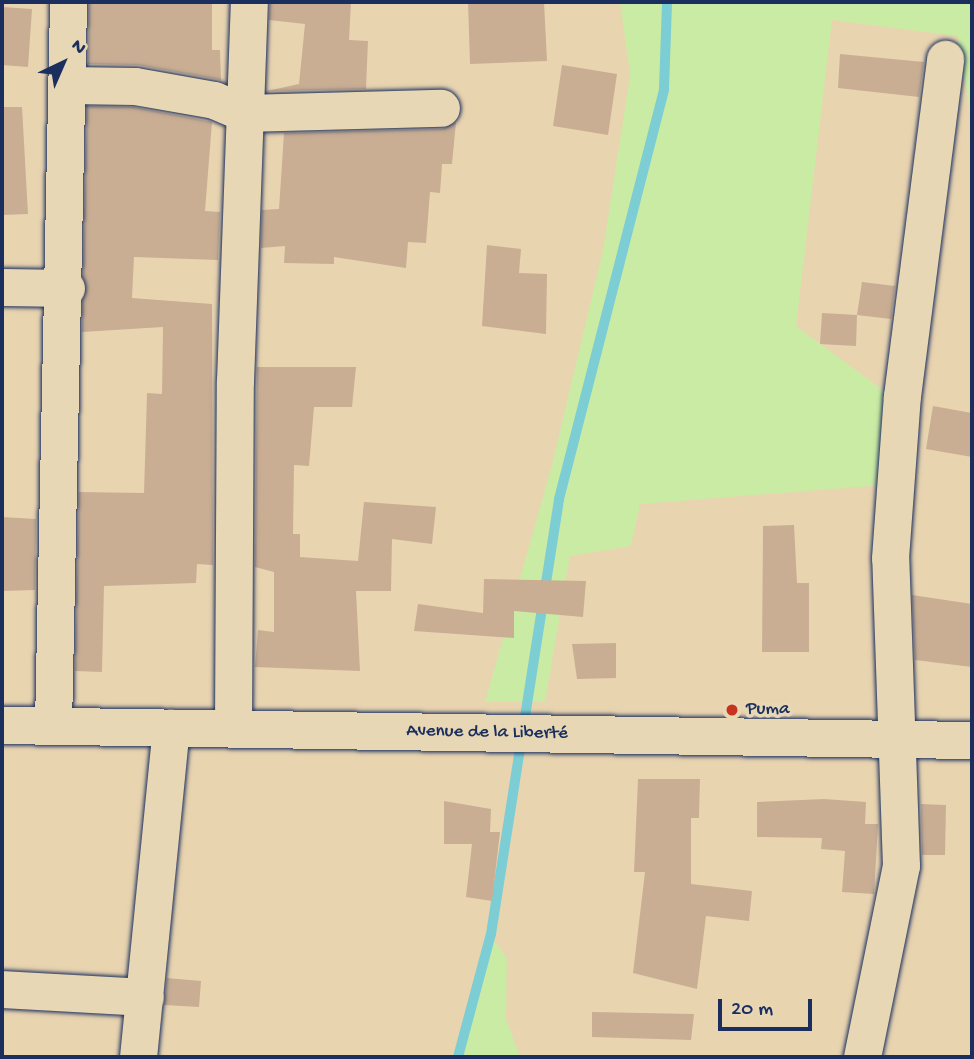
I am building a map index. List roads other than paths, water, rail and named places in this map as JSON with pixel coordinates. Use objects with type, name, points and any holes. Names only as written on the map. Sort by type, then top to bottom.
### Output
[{"type":"street","points":[[53,726],[66,288],[68,2]]},
{"type":"street","points":[[233,727],[244,113],[249,2]]},
{"type":"street","points":[[862,1057],[901,866],[890,558],[902,396],[945,59]]},
{"type":"street","points":[[68,85],[135,86],[214,100],[244,113],[441,108]]},
{"type":"street","points":[[2,287],[66,288]]},
{"type":"street","name":"Avenue de la Liberté","points":[[2,725],[233,727],[898,741],[972,740]]},
{"type":"street","points":[[138,1057],[171,728]]},
{"type":"street","points":[[2,989],[145,997]]},
{"type":"waterway","points":[[458,1057],[491,934],[559,499],[664,89],[667,2]]},
{"type":"place","name":"Puma","points":[[732,710]]}]
